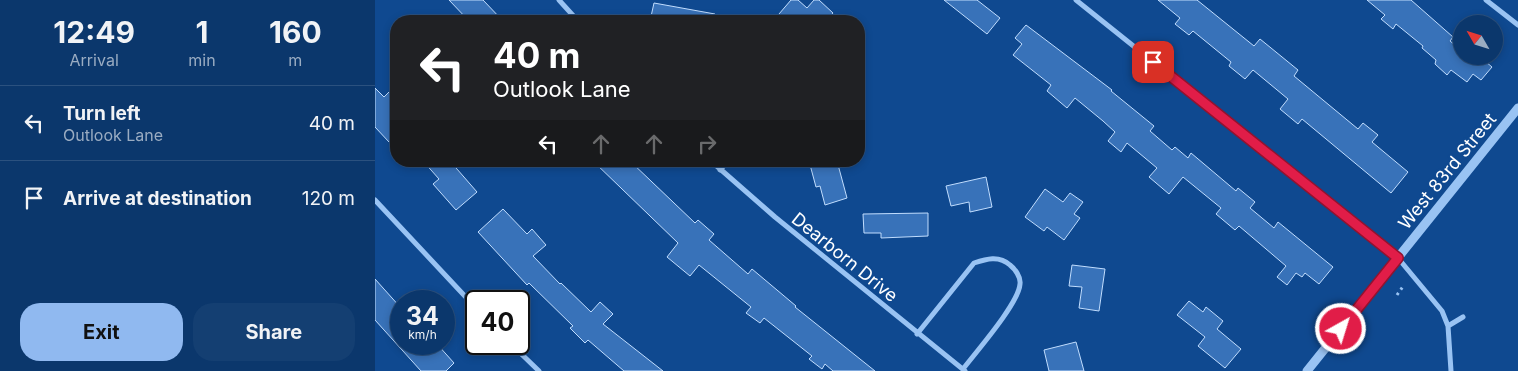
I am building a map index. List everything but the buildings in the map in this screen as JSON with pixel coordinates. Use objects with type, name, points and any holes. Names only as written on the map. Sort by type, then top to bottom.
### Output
[{"type":"street","points":[[559,0],[573,15]]},
{"type":"street","points":[[1075,0],[1398,258],[1442,311],[1448,326],[1451,371]]},
{"type":"street","points":[[1487,0],[1518,25]]},
{"type":"street","name":"West 83rd Street","points":[[1307,371],[1518,108]]},
{"type":"street","name":"Dearborn Drive","points":[[718,167],[917,334],[964,370]]},
{"type":"street","points":[[375,200],[465,296]]},
{"type":"street","points":[[917,334],[974,263],[993,258],[1007,262],[1016,270],[1021,283],[1017,298],[964,370]]},
{"type":"street","points":[[1448,326],[1463,317]]},
{"type":"street","points":[[522,355],[539,371]]},
{"type":"path","points":[[1397,294],[1404,285]]},
{"type":"route","points":[[1153,62],[1398,258],[1341,329]]}]
